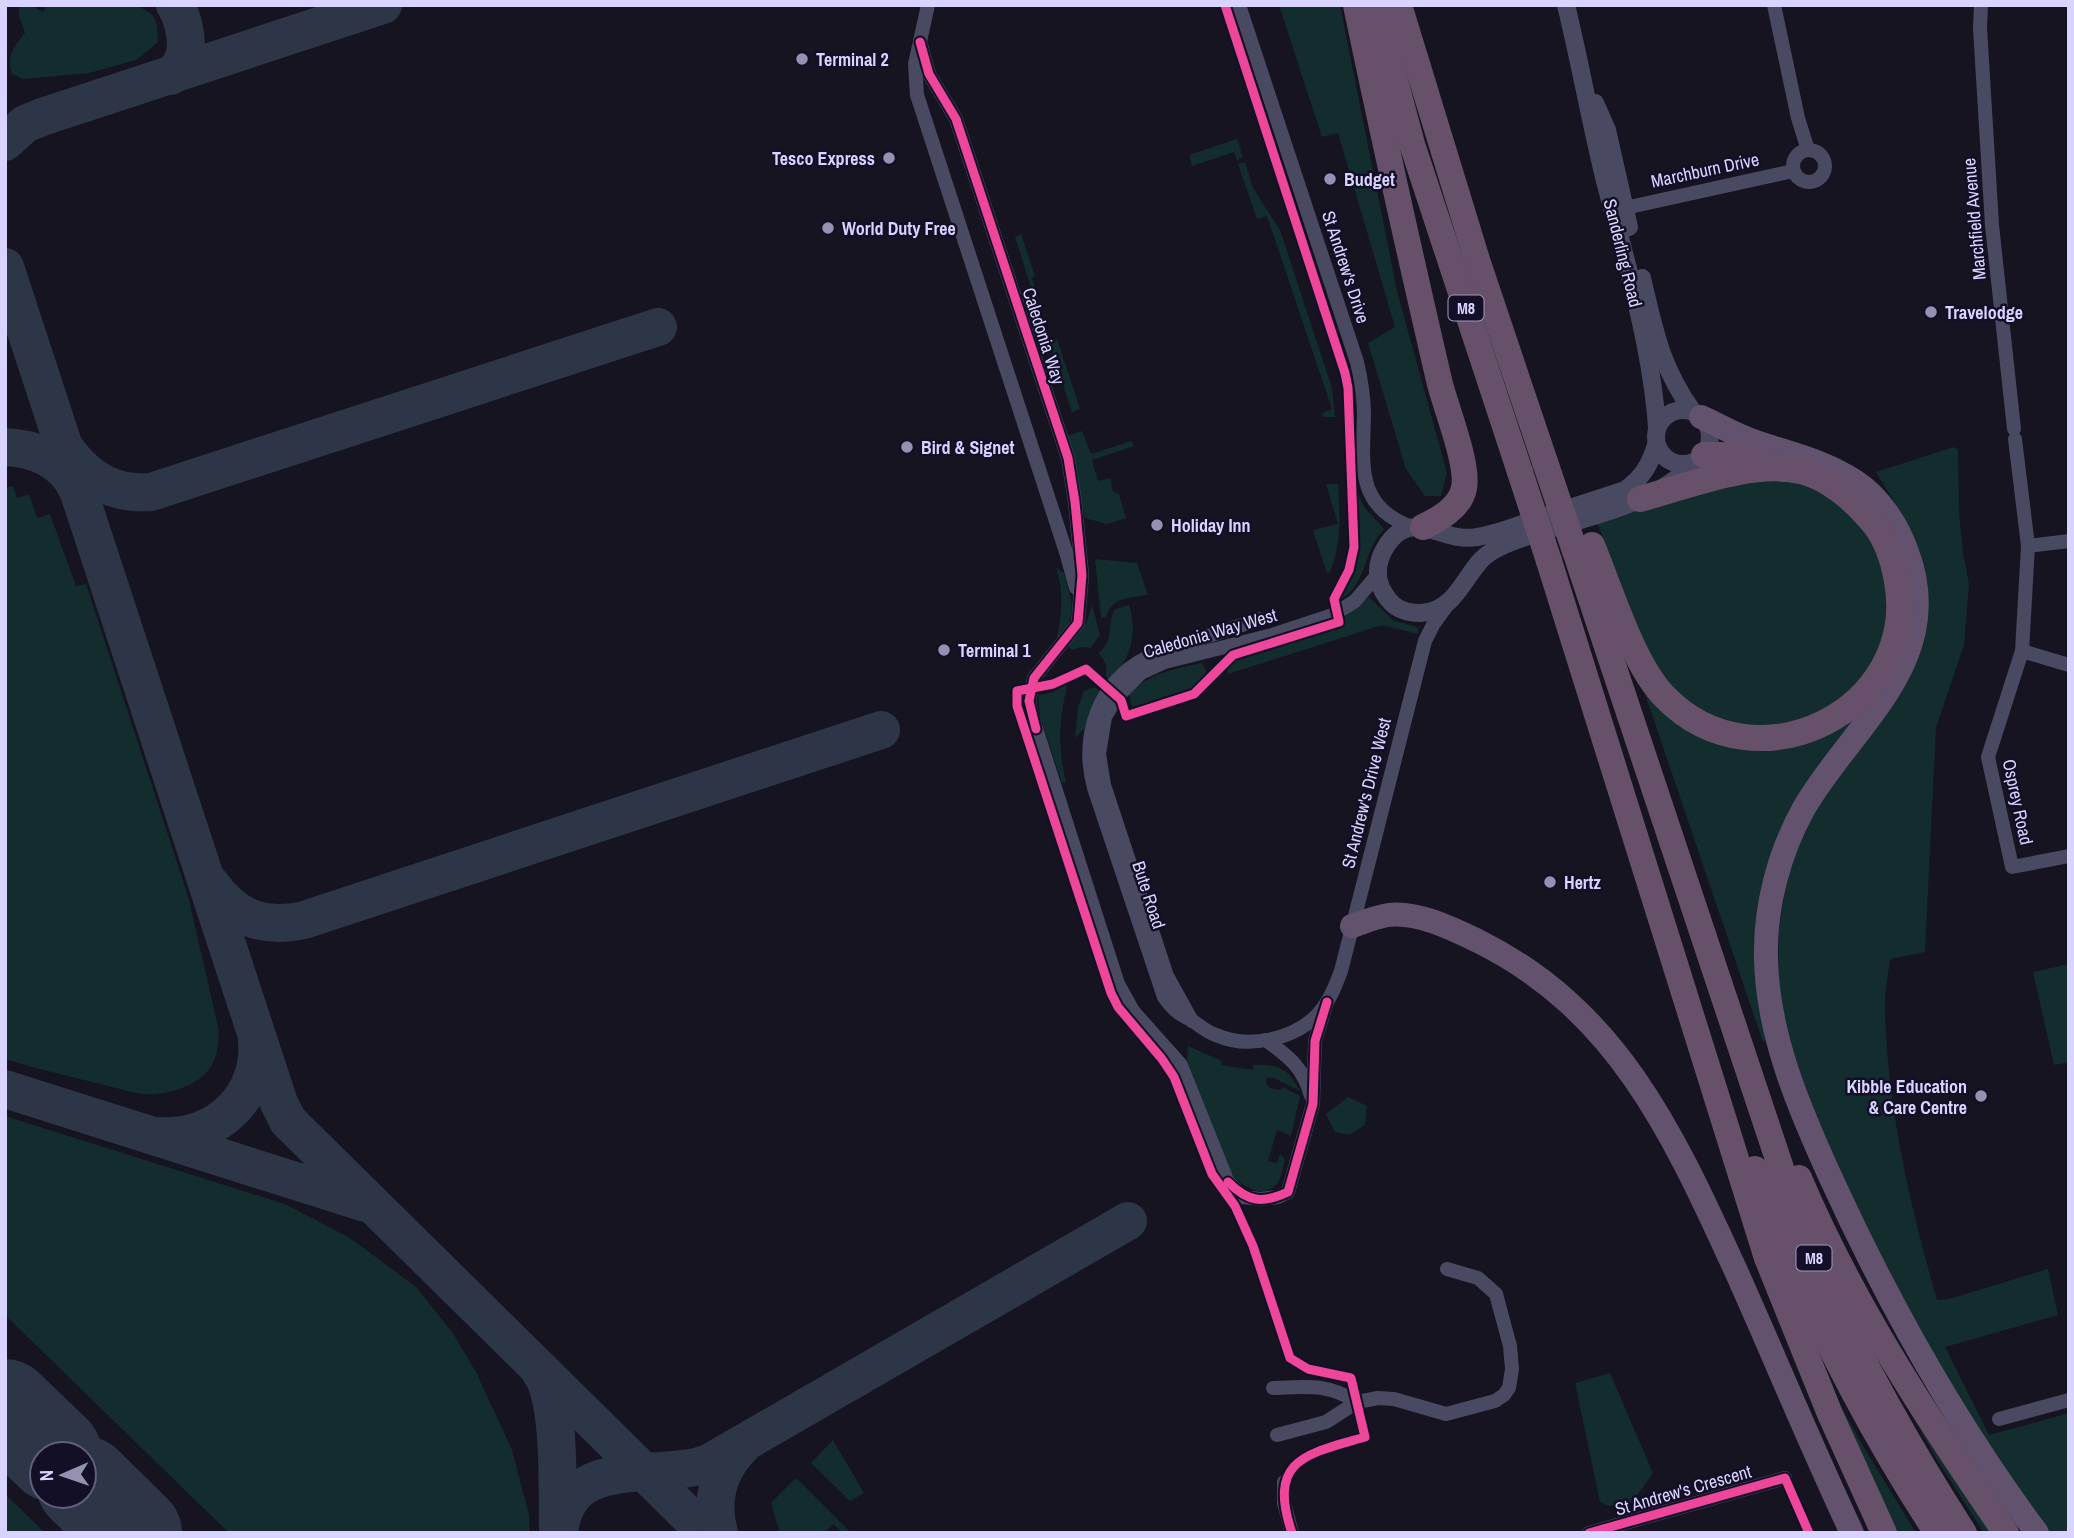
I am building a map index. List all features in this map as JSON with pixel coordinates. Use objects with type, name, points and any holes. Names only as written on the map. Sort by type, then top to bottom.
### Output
[{"type":"highway","points":[[1356,5],[1437,372],[1464,473],[1464,490],[1456,505],[1445,514],[1417,527]]},
{"type":"highway","name":"M8","points":[[1375,5],[1412,144],[1625,799],[1767,1258],[1830,1414],[1884,1533]]},
{"type":"highway","points":[[1399,5],[1478,263],[1584,548],[1645,670],[1653,684],[1679,710],[1716,730],[1743,737],[1775,738],[1812,730],[1832,719],[1870,689],[1891,653],[1897,632],[1899,590],[1890,553],[1874,523],[1838,489],[1801,471],[1747,457],[1699,459]]},
{"type":"highway","points":[[1697,414],[1752,441],[1817,460],[1859,484],[1890,517],[1912,564],[1917,611],[1905,662],[1886,696],[1818,787],[1793,830],[1781,860],[1768,911],[1767,983],[1771,1010],[1792,1085],[1811,1134],[1852,1223],[1923,1357],[2009,1495],[2037,1533]]},
{"type":"highway","points":[[1640,499],[1739,472],[1772,469],[1801,471]]},
{"type":"highway","name":"M8","points":[[1584,548],[1712,962],[1786,1188],[1825,1287],[1883,1400],[1964,1533]]},
{"type":"highway","name":"M8","points":[[1625,799],[1786,1253],[1824,1338],[1863,1413],[1937,1533]]},
{"type":"highway","points":[[1352,926],[1396,915],[1427,921],[1463,934],[1523,965],[1540,977],[1595,1027],[1619,1055],[1664,1125],[1701,1197],[1852,1533]]},
{"type":"highway","name":"M8","points":[[1712,962],[1801,1182],[1830,1243],[1889,1353],[2006,1533]]},
{"type":"street","points":[[928,5],[915,64],[917,95],[1066,552],[1080,610]]},
{"type":"street","name":"St Andrew's Drive","points":[[1239,5],[1357,362],[1363,398],[1362,471],[1366,485],[1381,509],[1401,523],[1417,527]]},
{"type":"street","name":"Sanderling Road","points":[[1566,5],[1650,368],[1657,436]]},
{"type":"street","name":"Marchburn Drive","points":[[1625,208],[1793,171],[1801,181],[1808,183],[1822,176],[1824,160],[1818,152],[1808,150],[1798,118],[1774,5]]},
{"type":"street","name":"Marchfield Avenue","points":[[1982,5],[1980,28],[1992,225],[2014,434]]},
{"type":"street","name":"Caledonia Way","points":[[920,42],[929,74],[956,119],[1068,458],[1076,502],[1082,575],[1078,623],[1034,678],[1029,701],[1033,719],[1118,984],[1132,1011],[1181,1065],[1227,1180],[1243,1197],[1260,1199],[1288,1192]]},
{"type":"street","name":"Sanderling Road","points":[[1585,80],[1607,130],[1661,354],[1673,383],[1697,414]]},
{"type":"street","points":[[1793,171],[1797,155],[1808,150]]},
{"type":"street","points":[[1676,410],[1697,414],[1710,432],[1710,440],[1699,459],[1667,486],[1640,499],[1500,547],[1483,558],[1452,600],[1439,609],[1426,612],[1401,609],[1394,605],[1383,592],[1378,574],[1381,556],[1390,541],[1403,530],[1417,527],[1455,538],[1475,538],[1625,489],[1634,484],[1648,467],[1661,420],[1676,410]]},
{"type":"street","name":"Osprey Road","points":[[2014,434],[2028,546],[2022,651],[1988,757],[2012,867],[2069,856]]},
{"type":"street","points":[[1657,436],[1660,454],[1676,464],[1699,459]]},
{"type":"street","points":[[2028,546],[2069,541]]},
{"type":"street","name":"Caledonia Way West","points":[[1095,767],[1105,718],[1117,697],[1141,673],[1165,662],[1263,638],[1333,615],[1355,601],[1378,574]]},
{"type":"street","name":"St Andrew's Drive West","points":[[1288,1192],[1313,1104],[1315,1041],[1327,1002],[1341,971],[1425,641],[1433,625],[1452,600]]},
{"type":"street","name":"Caledonia Way West","points":[[1095,767],[1089,744],[1093,721],[1109,690],[1123,675],[1150,655],[1260,619]]},
{"type":"street","points":[[2022,651],[2069,665]]},
{"type":"street","name":"Bute Road","points":[[1095,767],[1104,785],[1167,976],[1192,1021],[1231,1040],[1266,1040]]},
{"type":"street","name":"St Andrew's Drive West","points":[[1266,1040],[1286,1035],[1301,1027],[1314,1018],[1327,1002]]},
{"type":"street","points":[[1266,1040],[1298,1066],[1306,1080],[1313,1104]]},
{"type":"street","points":[[1277,1435],[1326,1422],[1357,1402],[1378,1398],[1394,1399],[1446,1414],[1495,1401],[1504,1395],[1509,1388],[1512,1369],[1510,1346],[1496,1294],[1478,1278],[1447,1269]]},
{"type":"street","points":[[1273,1388],[1327,1387],[1357,1402]]},
{"type":"street","points":[[1999,1419],[2069,1400]]},
{"type":"street","name":"St Andrew's Crescent","points":[[1589,1533],[1785,1478]]},
{"type":"street","points":[[1284,1482],[1284,1503],[1292,1533]]},
{"type":"green space","points":[[19,5],[30,5],[43,12],[47,5],[136,5],[153,15],[157,25],[158,42],[136,60],[89,73],[23,79],[12,74],[10,68],[14,47],[25,33],[19,16]]},
{"type":"green space","points":[[1279,5],[1340,5],[1397,291],[1447,473],[1441,496],[1425,496],[1406,469],[1368,343],[1395,327],[1338,133],[1322,137]]},
{"type":"green space","points":[[1237,139],[1243,157],[1237,160],[1234,152],[1192,166],[1189,155]]},
{"type":"green space","points":[[1245,162],[1253,188],[1280,230],[1332,388],[1335,417],[1323,417],[1322,413],[1332,409],[1267,216],[1257,219],[1238,164]]},
{"type":"green space","points":[[1021,234],[1035,276],[1032,278],[1040,305],[1037,306],[1015,237]]},
{"type":"green space","points":[[1057,339],[1080,409],[1072,412],[1049,342]]},
{"type":"green space","points":[[1082,431],[1091,454],[1131,441],[1134,446],[1092,460],[1098,481],[1110,478],[1113,492],[1119,494],[1126,518],[1107,524],[1085,518],[1075,464],[1066,436]]},
{"type":"green space","points":[[1954,447],[1958,450],[1959,513],[1969,584],[1964,645],[1936,727],[1925,952],[1890,959],[1885,1008],[1890,1082],[1909,1192],[1937,1300],[1949,1299],[2048,1269],[2058,1315],[1945,1347],[1989,1435],[2069,1413],[2069,1533],[2048,1533],[2000,1469],[1904,1311],[1797,1074],[1778,1004],[1779,930],[1787,877],[1816,801],[1887,713],[1923,646],[1925,604],[1901,513],[1876,472]]},
{"type":"green space","points":[[1726,479],[1807,481],[1866,525],[1890,580],[1881,656],[1839,708],[1766,731],[1701,715],[1654,671],[1597,522]]},
{"type":"green space","points":[[1326,484],[1338,484],[1340,518],[1337,550],[1330,572],[1327,573],[1313,530],[1338,524]]},
{"type":"green space","points":[[1354,484],[1364,507],[1384,529],[1377,537],[1356,584],[1341,599],[1338,594],[1351,566],[1356,540]]},
{"type":"green space","points":[[13,486],[17,498],[29,494],[37,518],[50,514],[76,586],[86,584],[188,896],[219,1031],[215,1059],[210,1068],[189,1085],[170,1092],[137,1093],[5,1059],[5,488]]},
{"type":"green space","points":[[1095,559],[1137,563],[1148,595],[1117,602],[1106,617],[1101,618]]},
{"type":"green space","points":[[1056,568],[1064,573],[1072,608],[1069,622],[1059,639],[1061,594]]},
{"type":"green space","points":[[1369,597],[1394,621],[1418,628],[1418,634],[1382,625],[1228,674],[1226,667],[1233,656],[1340,624],[1342,619]]},
{"type":"green space","points":[[1092,605],[1100,635],[1090,648],[1072,650],[1068,646],[1086,624]]},
{"type":"green space","points":[[1129,605],[1133,626],[1130,646],[1123,664],[1111,681],[1106,677],[1106,664],[1099,653],[1109,636],[1115,609]]},
{"type":"green space","points":[[1202,663],[1208,675],[1193,691],[1132,707],[1129,694],[1145,681],[1182,667]]},
{"type":"green space","points":[[1068,682],[1060,732],[1066,782],[1062,783],[1040,716],[1038,695],[1054,692]]},
{"type":"green space","points":[[1642,685],[1717,741],[1874,698],[1779,838],[1768,1039],[1763,1042]]},
{"type":"green space","points":[[1095,687],[1101,692],[1085,728],[1075,738],[1078,708],[1084,691]]},
{"type":"green space","points":[[2069,964],[2069,1062],[2054,1065],[2033,972]]},
{"type":"green space","points":[[1188,1046],[1222,1061],[1221,1065],[1253,1070],[1253,1065],[1276,1067],[1287,1073],[1296,1083],[1300,1091],[1274,1078],[1266,1078],[1270,1087],[1280,1090],[1283,1087],[1300,1096],[1291,1136],[1277,1130],[1268,1161],[1277,1163],[1280,1154],[1285,1159],[1280,1179],[1270,1189],[1257,1191],[1250,1188],[1229,1170],[1187,1060]]},
{"type":"green space","points":[[1348,1097],[1367,1106],[1365,1125],[1349,1135],[1335,1132],[1326,1114]]},
{"type":"green space","points":[[5,1116],[285,1204],[350,1238],[416,1287],[452,1332],[476,1372],[512,1450],[529,1515],[530,1533],[229,1533],[5,1315]]},
{"type":"green space","points":[[1881,1361],[1992,1533],[1984,1533],[1936,1458]]},
{"type":"green space","points":[[1610,1373],[1653,1473],[1632,1503],[1609,1506],[1600,1502],[1575,1383]]},
{"type":"green space","points":[[1830,1387],[1863,1446],[1916,1533],[1896,1533]]},
{"type":"green space","points":[[833,1440],[864,1493],[850,1501],[811,1463]]},
{"type":"green space","points":[[796,1478],[851,1533],[843,1533],[833,1524],[824,1533],[780,1533],[771,1503]]},
{"type":"green space","points":[[5,1494],[45,1533],[5,1533]]},
{"type":"taxiway","points":[[171,76],[181,64],[186,49],[183,25],[175,5]]},
{"type":"taxiway","points":[[5,142],[25,124],[42,117],[383,5]]},
{"type":"taxiway","points":[[5,267],[279,1103],[288,1121],[706,1533]]},
{"type":"taxiway","points":[[67,451],[84,470],[103,484],[125,491],[151,492],[658,327]]},
{"type":"taxiway","points":[[5,447],[46,457],[64,470],[76,487]]},
{"type":"taxiway","points":[[210,883],[229,905],[251,918],[275,923],[304,920],[881,730]]},
{"type":"taxiway","points":[[163,1136],[183,1135],[201,1130],[232,1110],[244,1096],[252,1079],[257,1061],[257,1041]]},
{"type":"taxiway","points":[[5,1089],[365,1203]]},
{"type":"taxiway","points":[[559,1533],[566,1507],[579,1490],[596,1480],[709,1463],[1128,1221]]},
{"type":"taxiway","points":[[541,1373],[552,1404],[555,1424],[558,1527]]},
{"type":"taxiway","points":[[719,1533],[715,1509],[718,1486],[727,1465],[742,1446]]},
{"type":"runway","points":[[5,1407],[39,1440]]},
{"type":"runway","points":[[98,1498],[134,1533]]},
{"type":"cycle path","points":[[1225,5],[1348,388],[1354,547],[1349,570],[1334,599],[1339,622],[1233,655],[1194,694],[1126,716],[1121,700],[1086,669],[1053,684],[1017,691],[1017,706],[1111,993],[1118,1007],[1174,1077],[1212,1174],[1235,1206],[1253,1246],[1290,1358],[1308,1369],[1351,1378],[1365,1437],[1309,1455],[1297,1464],[1289,1475],[1285,1489],[1292,1533]]},
{"type":"cycle path","points":[[920,42],[929,74],[956,119],[1068,458],[1082,575],[1078,623],[1034,678],[1029,701],[1036,729]]},
{"type":"cycle path","points":[[1228,1182],[1242,1194],[1256,1199],[1288,1192],[1313,1104],[1315,1041],[1327,1002]]},
{"type":"cycle path","points":[[1589,1533],[1785,1478],[1809,1533]]},
{"type":"place","name":"Terminal 2","points":[[802,59]]},
{"type":"place","name":"Tesco Express","points":[[889,158]]},
{"type":"place","name":"Budget","points":[[1330,179]]},
{"type":"place","name":"World Duty Free","points":[[828,228]]},
{"type":"place","name":"Travelodge","points":[[1931,312]]},
{"type":"place","name":"Bird & Signet","points":[[907,447]]},
{"type":"place","name":"Holiday Inn","points":[[1157,525]]},
{"type":"place","name":"Terminal 1","points":[[944,650]]},
{"type":"place","name":"Hertz","points":[[1550,882]]},
{"type":"place","name":"Kibble Education & Care Centre","points":[[1981,1096]]}]
